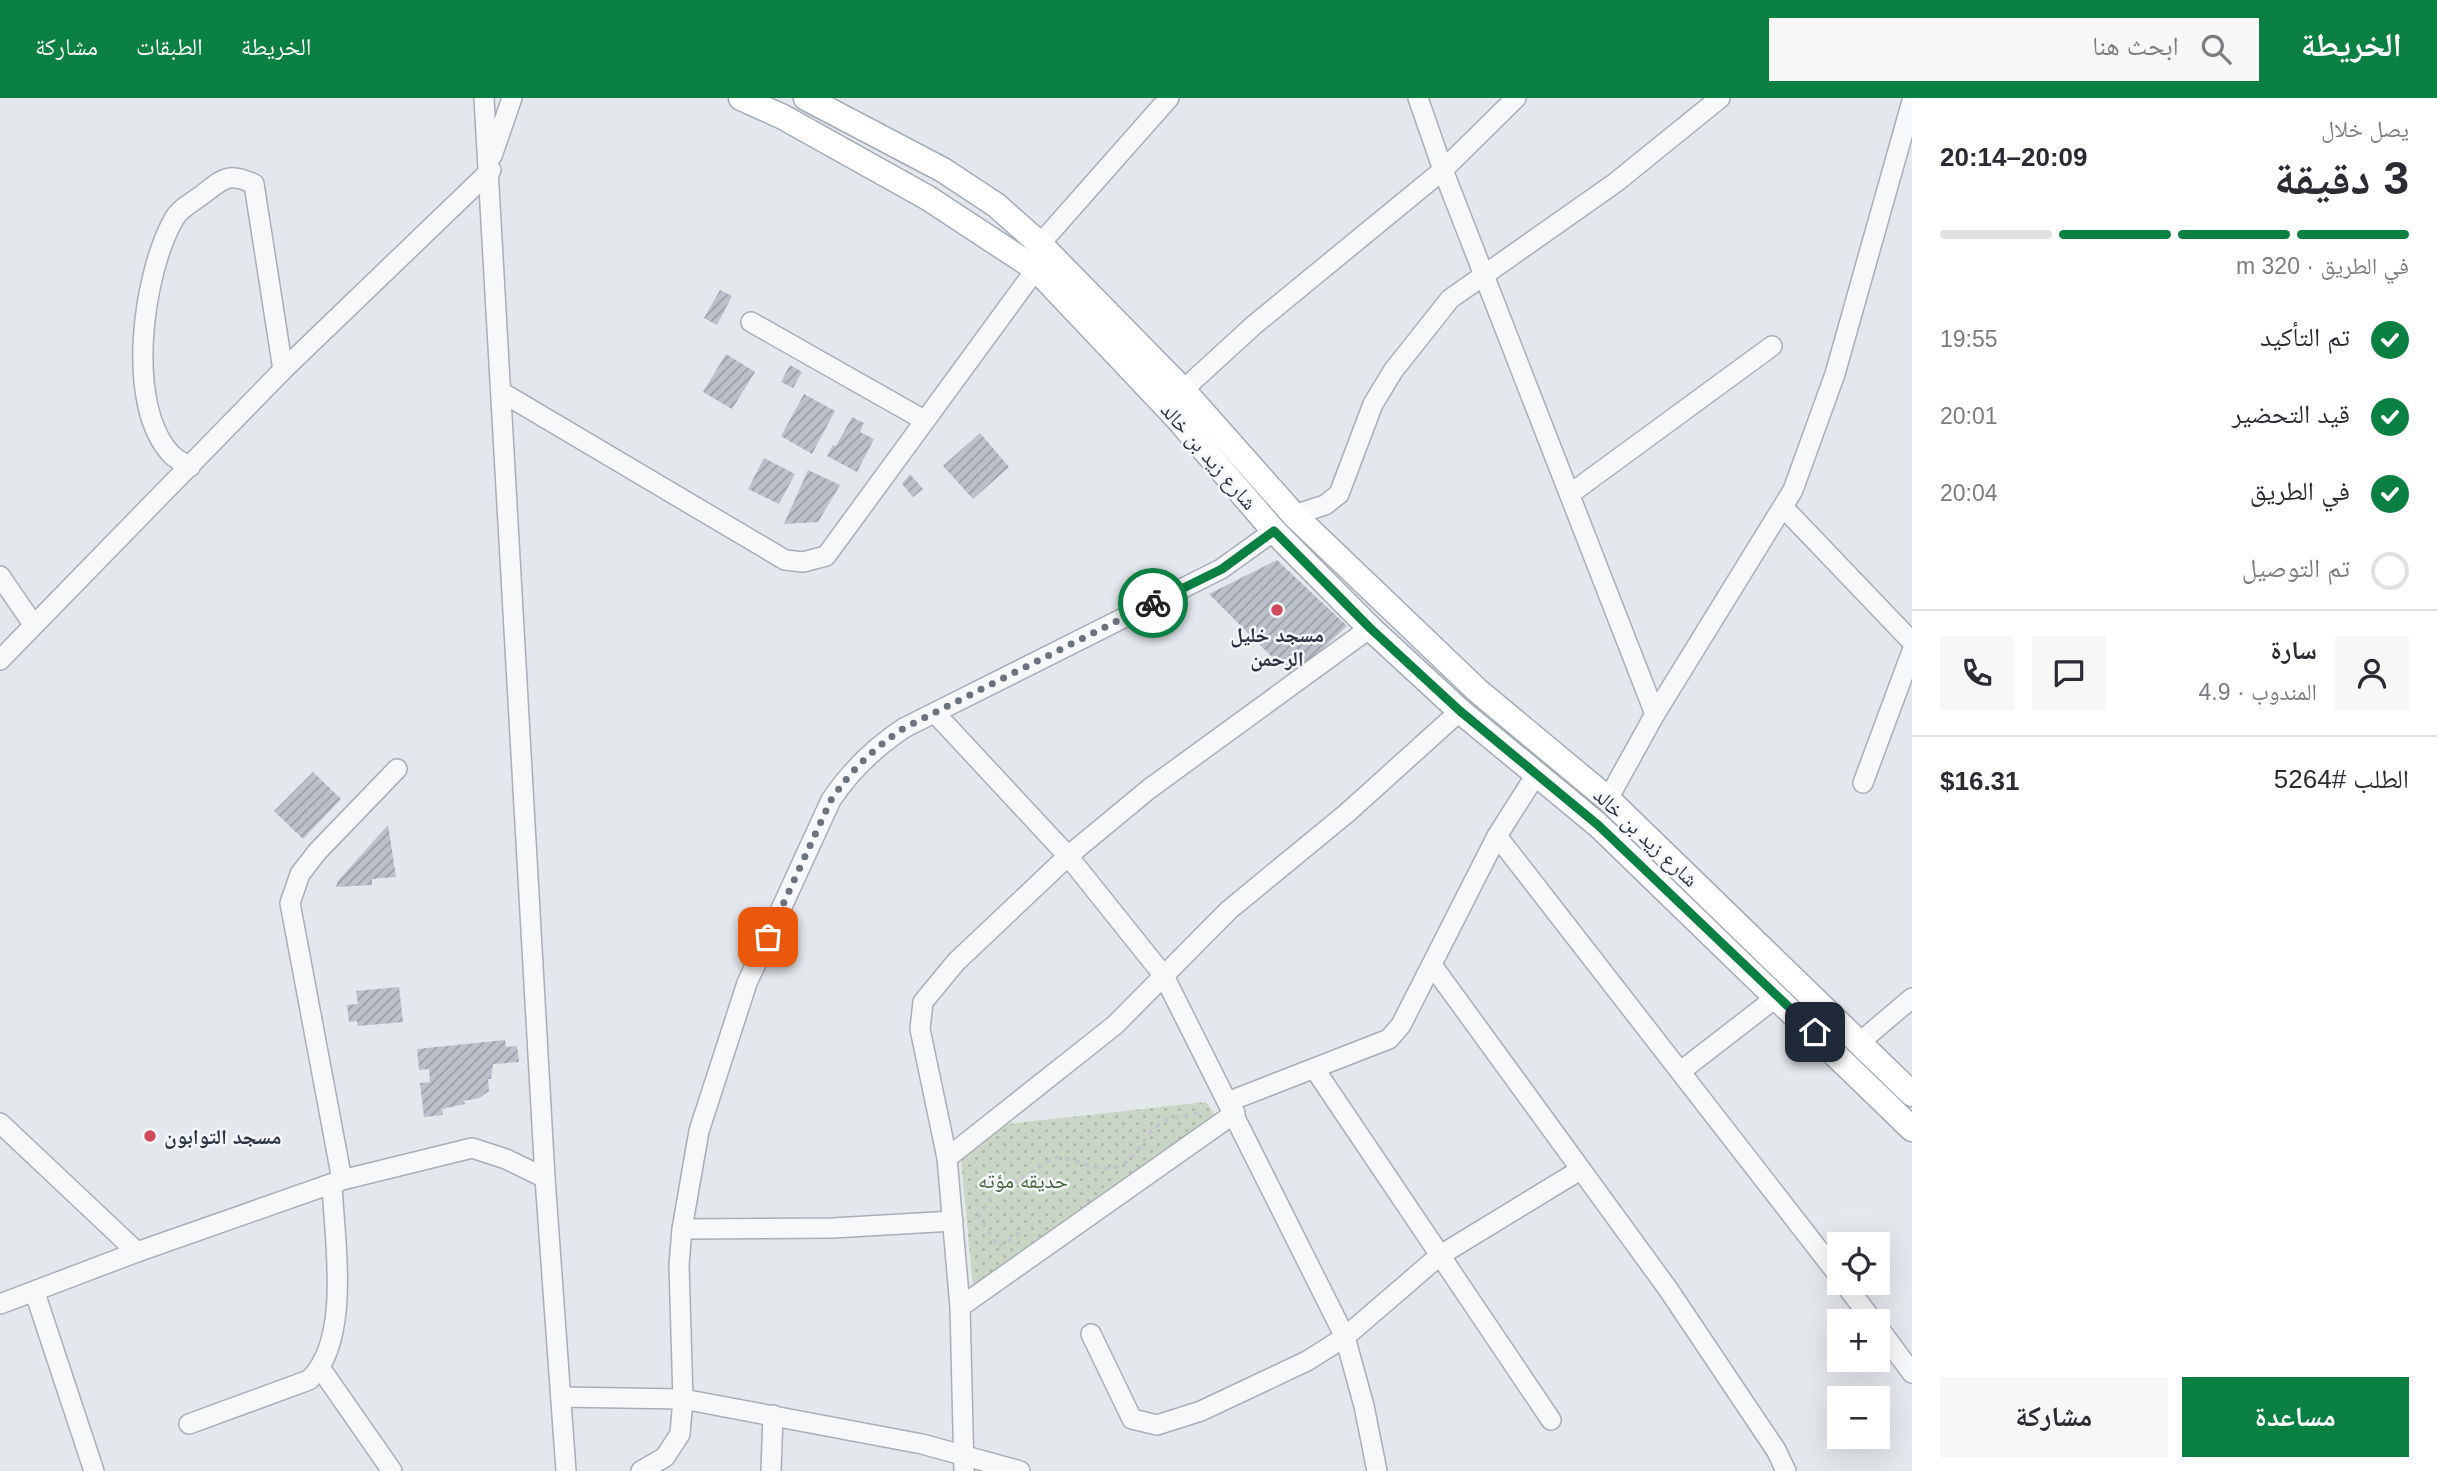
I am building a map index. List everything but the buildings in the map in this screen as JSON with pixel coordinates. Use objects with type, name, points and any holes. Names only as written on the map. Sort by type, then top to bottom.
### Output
[{"type":"main road","name":"شارع زيد بن خالد","points":[[741,98],[783,117],[928,198],[1036,269],[1177,418],[1274,531],[1370,628],[1460,711],[1598,825],[1778,996],[1912,1129]]},
{"type":"main road","name":"شارع زيد بن خالد","points":[[806,98],[943,170],[996,205],[1041,244],[1183,390],[1294,515],[1478,691],[1608,799],[1912,1094]]},
{"type":"street","points":[[484,98],[503,393],[545,1178],[566,1471]]},
{"type":"street","points":[[0,660],[283,370],[490,166],[512,98]]},
{"type":"street","points":[[1041,244],[1169,98]]},
{"type":"street","points":[[1418,98],[1443,170],[1655,713]]},
{"type":"street","points":[[1183,390],[1254,325],[1443,170],[1516,98]]},
{"type":"street","points":[[1294,515],[1325,505],[1339,494],[1365,422],[1383,387],[1440,310],[1484,275],[1588,202],[1720,98]]},
{"type":"street","points":[[1608,799],[1655,713],[1784,508],[1803,465],[1835,374],[1912,101]]},
{"type":"street","points":[[190,467],[172,455],[159,436],[148,408],[143,362],[150,279],[175,216],[223,179],[236,176],[254,184],[283,370]]},
{"type":"street","points":[[503,393],[785,560],[803,562],[826,556],[1036,269]]},
{"type":"street","points":[[751,322],[924,420]]},
{"type":"street","points":[[1570,494],[1772,346]]},
{"type":"street","points":[[1784,508],[1912,642]]},
{"type":"street","points":[[641,1471],[665,1457],[680,1434],[683,1399],[679,1265],[682,1230],[699,1131],[747,983],[831,800],[851,772],[879,745],[934,713],[1222,569],[1274,531]]},
{"type":"street","points":[[0,576],[33,624]]},
{"type":"street","points":[[964,1463],[960,1307],[953,1221],[947,1158],[920,1030],[923,1002],[956,962],[1068,856],[1149,789],[1370,628]]},
{"type":"street","points":[[1863,783],[1912,651]]},
{"type":"street","points":[[947,1158],[1115,1025],[1228,910],[1347,813],[1460,711]]},
{"type":"street","points":[[934,713],[1068,856],[1164,976],[1345,1337],[1364,1406],[1377,1471]]},
{"type":"street","points":[[188,1424],[309,1380],[321,1369],[338,1303],[337,1182],[290,903],[300,874],[317,852],[397,769]]},
{"type":"street","points":[[960,1307],[1232,1107],[1389,1039],[1401,1025],[1497,836],[1537,773]]},
{"type":"street","points":[[1497,836],[1827,1260]]},
{"type":"street","points":[[1432,965],[1668,1289],[1776,1450],[1786,1471]]},
{"type":"street","points":[[1681,1071],[1778,996]]},
{"type":"street","points":[[1860,1042],[1908,1008]]},
{"type":"street","points":[[1315,1071],[1551,1420]]},
{"type":"street","points":[[0,1123],[137,1252]]},
{"type":"street","points":[[0,1304],[35,1293],[137,1252],[337,1182],[472,1148],[506,1158],[545,1178]]},
{"type":"street","points":[[1091,1334],[1132,1419],[1149,1425],[1201,1411],[1307,1361],[1345,1337],[1439,1256],[1580,1170]]},
{"type":"street","points":[[682,1230],[833,1228],[953,1221]]},
{"type":"street","points":[[35,1293],[94,1471]]},
{"type":"street","points":[[1853,1295],[1864,1309]]},
{"type":"street","points":[[1890,1343],[1912,1373]]},
{"type":"street","points":[[321,1369],[392,1471]]},
{"type":"street","points":[[561,1397],[683,1399],[922,1444],[964,1463],[1020,1471]]},
{"type":"street","points":[[771,1471],[774,1415]]},
{"type":"path","points":[[1020,1233],[998,1247],[979,1217],[990,1199],[1053,1158],[1064,1156],[1097,1168],[1128,1164],[1159,1124],[1170,1118],[1211,1110]]},
{"type":"green space","name":"حديقه مؤته","points":[[1206,1102],[1215,1115],[973,1287],[961,1159],[968,1149],[999,1125]]},
{"type":"way so far","points":[[768,937],[831,800],[843,782],[879,745],[904,728],[1153,603]]},
{"type":"place","name":"مسجد خليل الرحمن","points":[[1277,610]]},
{"type":"place","name":"مسجد التوابون","points":[[150,1136]]},
{"type":"route","points":[[1153,603],[1222,569],[1274,531],[1370,628],[1460,711],[1598,825],[1815,1032]]}]
